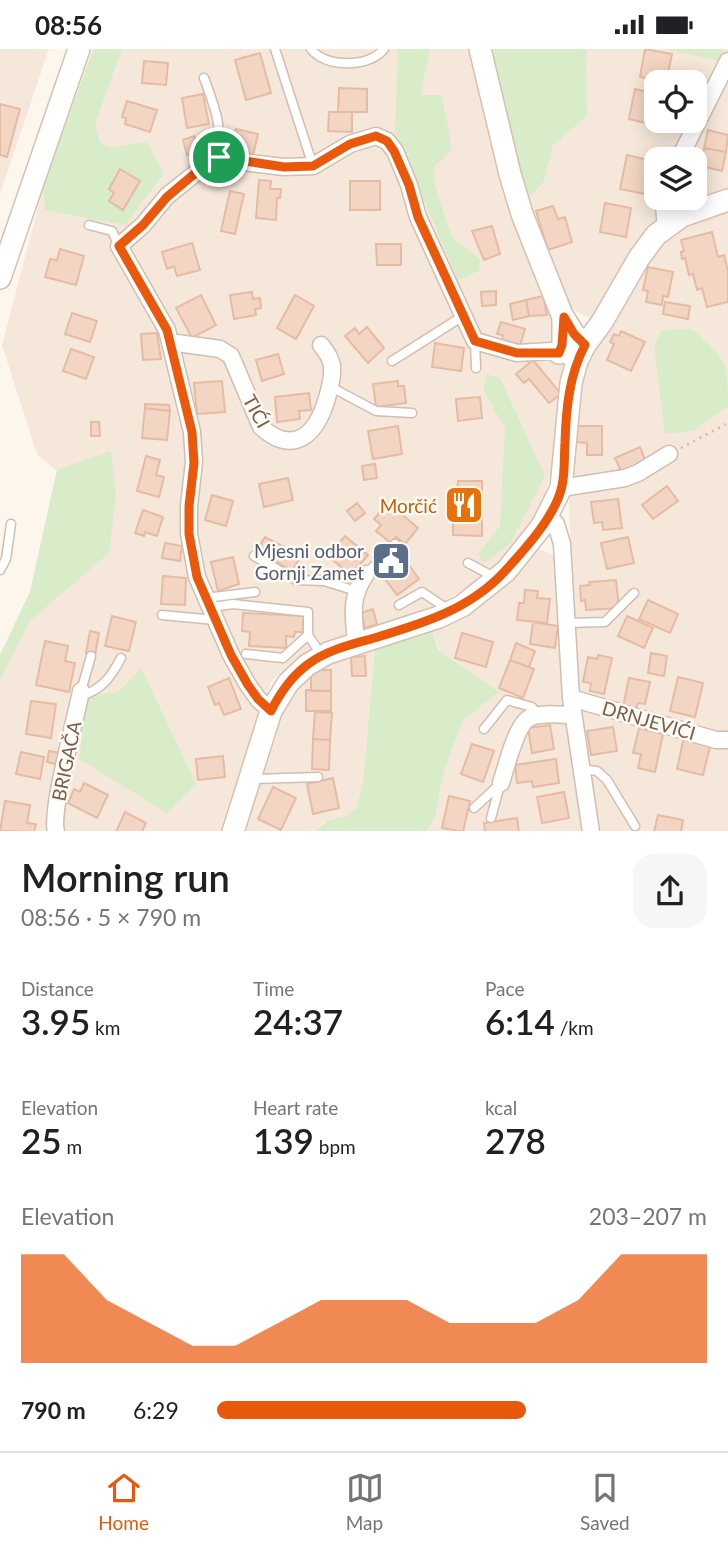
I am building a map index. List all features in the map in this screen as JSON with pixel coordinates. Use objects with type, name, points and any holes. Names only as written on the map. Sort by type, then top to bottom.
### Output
[{"type":"street","points":[[0,278],[79,49]]},
{"type":"street","points":[[233,831],[271,711],[288,683],[307,665],[322,656],[412,627],[451,612],[473,598],[497,578],[548,516],[561,488],[574,334],[564,317],[516,193],[480,49]]},
{"type":"street","points":[[685,147],[728,61]]},
{"type":"street","points":[[271,711],[248,685],[197,577],[189,534],[194,463],[192,432],[167,330],[119,246],[143,225],[167,197],[212,159],[219,157],[284,167],[313,166],[350,144],[376,136],[387,141],[400,162],[422,226],[475,341],[517,353],[574,353],[608,313],[647,245],[682,216],[728,200]]},
{"type":"street","points":[[664,210],[666,227]]},
{"type":"street","name":"TIĆI","points":[[170,342],[220,349],[231,356],[261,426],[270,435],[282,440],[306,437],[322,416],[332,365],[321,345]]},
{"type":"street","points":[[561,488],[625,478],[669,454]]},
{"type":"street","points":[[548,516],[556,524],[562,544],[571,698],[591,831]]},
{"type":"street","points":[[356,643],[353,603],[356,591],[366,574]]},
{"type":"street","name":"BRIGAČA","points":[[57,831],[54,820],[81,694]]},
{"type":"street","name":"DRNJEVIĆI","points":[[571,698],[716,740],[728,740]]},
{"type":"street","points":[[501,783],[521,725],[530,718],[539,716],[573,715]]},
{"type":"lane","points":[[275,49],[313,166]]},
{"type":"lane","points":[[311,49],[321,60],[336,64],[369,59],[379,55],[383,49]]},
{"type":"lane","points":[[204,78],[222,137],[219,157]]},
{"type":"lane","points":[[89,225],[113,231],[119,246]]},
{"type":"lane","points":[[392,361],[464,316]]},
{"type":"lane","points":[[475,341],[476,368]]},
{"type":"lane","points":[[330,386],[376,411],[412,413]]},
{"type":"lane","points":[[0,570],[11,524]]},
{"type":"lane","points":[[366,574],[395,544]]},
{"type":"lane","points":[[254,556],[296,580],[324,581],[356,591]]},
{"type":"lane","points":[[468,563],[497,578]]},
{"type":"lane","points":[[213,608],[254,592]]},
{"type":"lane","points":[[399,605],[422,592],[451,612]]},
{"type":"lane","points":[[568,623],[605,622],[634,593]]},
{"type":"lane","points":[[162,615],[241,604],[308,612],[308,635],[322,656]]},
{"type":"lane","points":[[246,654],[283,658],[308,635]]},
{"type":"lane","points":[[91,656],[81,694],[94,692],[105,683],[121,658]]},
{"type":"lane","points":[[484,729],[507,700],[532,707],[539,716]]},
{"type":"lane","points":[[580,769],[597,771],[607,780],[635,826]]},
{"type":"lane","points":[[249,779],[318,777]]},
{"type":"lane","points":[[474,807],[501,783]]},
{"type":"lane","points":[[491,818],[501,783]]},
{"type":"path","points":[[669,454],[728,423]]},
{"type":"shaded area","points":[[0,49],[49,49],[0,194]]},
{"type":"shaded area","points":[[93,49],[470,49],[503,194],[542,277],[567,382],[557,444],[540,519],[500,564],[427,612],[312,648],[272,680],[239,775],[225,831],[0,831],[0,655],[30,592],[57,471],[37,454],[2,345],[43,188]]},
{"type":"shaded area","points":[[492,49],[728,49],[728,194],[707,201],[707,147],[644,147],[644,210],[680,210],[674,212],[595,321],[568,307],[526,193]]},
{"type":"shaded area","points":[[728,209],[728,831],[595,831],[575,688],[569,498],[581,375],[662,240]]},
{"type":"shaded area","points":[[537,548],[558,557],[562,670],[582,831],[428,831],[435,817],[444,771],[463,720],[432,631]]},
{"type":"shaded area","points":[[375,648],[363,782],[356,808],[346,816],[329,820],[311,831],[245,831],[286,692],[305,672]]},
{"type":"green space","points":[[93,49],[122,49],[95,124],[100,143],[110,148],[147,142],[164,173],[125,225],[45,210],[43,188]]},
{"type":"green space","points":[[398,49],[430,49],[420,95],[442,95],[452,150],[434,167],[435,187],[452,237],[480,259],[479,271],[458,280],[395,132]]},
{"type":"green space","points":[[492,49],[586,49],[587,116],[553,145],[544,181],[532,195],[526,193]]},
{"type":"green space","points":[[665,49],[723,49],[719,61]]},
{"type":"green space","points":[[692,329],[723,361],[728,406],[693,431],[665,434],[654,345],[662,330]]},
{"type":"green space","points":[[487,374],[500,378],[545,476],[510,544],[483,564],[479,553],[500,526],[505,428],[483,390]]},
{"type":"green space","points":[[111,451],[116,496],[109,553],[30,621],[0,680],[0,655],[30,592],[57,470]]},
{"type":"green space","points":[[432,631],[438,650],[499,692],[463,720],[444,771],[435,817],[427,831],[313,831],[329,820],[346,816],[356,808],[363,782],[375,648]]},
{"type":"green space","points":[[141,668],[196,784],[167,813],[79,759],[87,696],[118,692]]},
{"type":"building","points":[[645,49],[672,54],[669,70],[644,70],[644,78],[640,77]]},
{"type":"building","points":[[260,53],[271,93],[246,100],[235,60]]},
{"type":"building","points":[[144,61],[168,63],[166,85],[142,83]]},
{"type":"building","points":[[339,88],[367,89],[367,112],[338,112]]},
{"type":"building","points":[[635,89],[644,91],[644,122],[629,119]]},
{"type":"building","points":[[203,94],[209,124],[187,128],[182,98]]},
{"type":"building","points":[[127,101],[157,110],[150,132],[125,124],[126,118],[122,117]]},
{"type":"building","points":[[0,104],[20,109],[7,157],[0,155]]},
{"type":"building","points":[[329,112],[352,112],[352,132],[328,131]]},
{"type":"building","points":[[236,129],[258,134],[252,159],[230,154]]},
{"type":"building","points":[[708,130],[728,135],[726,152],[704,147]]},
{"type":"building","points":[[194,136],[199,152],[187,155],[183,140]]},
{"type":"building","points":[[707,149],[726,152],[722,171],[707,167]]},
{"type":"building","points":[[627,155],[644,159],[644,194],[620,189]]},
{"type":"building","points":[[120,169],[140,181],[123,210],[109,201],[114,193],[109,189]]},
{"type":"building","points":[[259,180],[271,181],[270,189],[281,189],[280,198],[277,198],[276,220],[256,218]]},
{"type":"building","points":[[350,181],[380,181],[380,210],[350,210]]},
{"type":"building","points":[[230,191],[244,194],[235,234],[221,231]]},
{"type":"building","points":[[605,203],[631,208],[626,237],[600,232]]},
{"type":"building","points":[[553,206],[558,219],[565,217],[572,242],[548,250],[536,211]]},
{"type":"building","points":[[492,226],[500,254],[484,260],[472,231]]},
{"type":"building","points":[[712,232],[718,257],[724,255],[728,271],[728,302],[707,307],[702,288],[697,290],[693,274],[689,275],[685,258],[682,259],[681,252],[684,251],[681,240]]},
{"type":"building","points":[[192,243],[200,270],[177,276],[174,266],[167,269],[162,252]]},
{"type":"building","points":[[376,244],[401,244],[401,265],[377,265]]},
{"type":"building","points":[[60,249],[84,256],[76,285],[45,277],[50,259],[57,260]]},
{"type":"building","points":[[648,267],[673,272],[668,297],[663,296],[662,305],[646,302],[648,291],[643,290]]},
{"type":"building","points":[[496,291],[496,305],[482,306],[481,292]]},
{"type":"building","points":[[252,292],[253,299],[260,298],[261,308],[255,309],[256,315],[234,319],[230,295]]},
{"type":"building","points":[[201,295],[216,325],[192,338],[176,308]]},
{"type":"building","points":[[295,295],[314,306],[296,339],[277,328]]},
{"type":"building","points":[[543,296],[547,315],[529,316],[526,300]]},
{"type":"building","points":[[526,300],[529,316],[513,320],[510,304]]},
{"type":"building","points":[[665,302],[690,306],[688,319],[663,314]]},
{"type":"building","points":[[72,313],[97,321],[90,342],[65,334]]},
{"type":"building","points":[[501,322],[525,329],[519,349],[501,344],[503,335],[497,334]]},
{"type":"building","points":[[367,327],[384,348],[368,363],[345,336],[355,328],[359,334]]},
{"type":"building","points":[[621,331],[645,342],[631,371],[607,360],[614,344],[610,342],[614,334],[619,336]]},
{"type":"building","points":[[157,333],[161,359],[143,360],[141,334]]},
{"type":"building","points":[[435,343],[464,348],[461,371],[432,367]]},
{"type":"building","points":[[71,349],[94,357],[86,379],[63,371]]},
{"type":"building","points":[[278,354],[284,374],[262,381],[256,360]]},
{"type":"building","points":[[533,360],[561,394],[549,403],[529,379],[524,383],[516,374]]},
{"type":"building","points":[[222,381],[225,412],[197,414],[194,383]]},
{"type":"building","points":[[398,381],[398,386],[404,386],[406,403],[376,407],[373,384]]},
{"type":"building","points":[[309,393],[311,410],[299,411],[300,419],[277,422],[275,397]]},
{"type":"building","points":[[480,397],[482,418],[458,421],[456,399]]},
{"type":"building","points":[[145,404],[169,405],[170,411],[145,408]]},
{"type":"building","points":[[145,408],[170,411],[167,440],[142,438]]},
{"type":"building","points":[[91,422],[99,422],[100,436],[91,436]]},
{"type":"building","points":[[398,426],[402,454],[373,459],[368,431]]},
{"type":"building","points":[[576,426],[602,426],[602,455],[587,455],[587,443],[576,442]]},
{"type":"building","points":[[640,447],[645,460],[639,463],[641,467],[629,473],[627,469],[621,471],[615,458]]},
{"type":"building","points":[[146,456],[160,460],[156,475],[164,477],[159,497],[137,491]]},
{"type":"building","points":[[375,464],[377,478],[364,480],[362,466]]},
{"type":"building","points":[[288,478],[293,500],[264,507],[259,484]]},
{"type":"building","name":"Morčić","points":[[458,481],[482,481],[482,536],[453,535],[453,517],[447,517],[447,493],[457,494]]},
{"type":"building","points":[[667,486],[678,501],[653,519],[642,505]]},
{"type":"building","points":[[212,495],[233,501],[226,526],[205,520]]},
{"type":"building","points":[[618,499],[622,528],[603,530],[602,522],[594,523],[591,502]]},
{"type":"building","points":[[357,503],[365,513],[355,521],[347,511]]},
{"type":"building","points":[[388,503],[418,528],[405,544],[396,537],[391,543],[376,531],[381,525],[374,519]]},
{"type":"building","points":[[143,510],[163,517],[157,536],[145,532],[144,536],[135,533]]},
{"type":"building","points":[[345,536],[368,555],[351,575],[328,556]]},
{"type":"building","points":[[265,537],[301,556],[292,571],[257,550]]},
{"type":"building","points":[[628,537],[634,563],[607,569],[601,543]]},
{"type":"building","points":[[165,543],[182,546],[180,561],[162,558]]},
{"type":"building","points":[[402,555],[419,579],[397,595],[379,571]]},
{"type":"building","points":[[233,557],[239,584],[218,591],[211,562]]},
{"type":"building","points":[[163,576],[186,578],[185,605],[161,604]]},
{"type":"building","points":[[616,580],[619,608],[586,610],[585,600],[581,601],[580,586],[590,585],[589,582]]},
{"type":"building","points":[[525,590],[538,591],[537,598],[550,599],[547,623],[517,620],[519,603],[524,603]]},
{"type":"building","points":[[648,600],[678,614],[670,633],[639,619]]},
{"type":"building","points":[[373,609],[377,624],[365,628],[361,613]]},
{"type":"building","points":[[243,613],[304,616],[303,632],[295,632],[294,637],[286,636],[286,648],[249,646],[250,632],[242,631]]},
{"type":"building","points":[[112,616],[136,622],[129,651],[105,646]]},
{"type":"building","points":[[627,616],[653,628],[644,648],[618,636]]},
{"type":"building","points":[[533,622],[558,626],[555,648],[530,644]]},
{"type":"building","points":[[90,631],[99,633],[95,655],[86,653]]},
{"type":"building","points":[[462,633],[493,642],[486,667],[455,658]]},
{"type":"building","points":[[45,641],[68,646],[65,661],[75,663],[69,692],[36,685]]},
{"type":"building","points":[[516,643],[535,651],[529,667],[510,660]]},
{"type":"building","points":[[651,653],[667,656],[664,676],[648,673]]},
{"type":"building","points":[[598,655],[612,658],[604,694],[590,691],[591,683],[583,682],[588,657],[597,659]]},
{"type":"building","points":[[365,656],[366,676],[352,676],[351,657]]},
{"type":"building","points":[[510,660],[534,669],[523,698],[499,688]]},
{"type":"building","points":[[318,670],[331,670],[331,691],[311,691],[311,676]]},
{"type":"building","points":[[678,677],[703,683],[695,717],[670,711]]},
{"type":"building","points":[[229,678],[241,709],[224,715],[219,703],[215,705],[208,687]]},
{"type":"building","points":[[629,678],[650,682],[645,704],[638,703],[636,709],[623,707]]},
{"type":"building","points":[[306,690],[331,691],[331,711],[306,711]]},
{"type":"building","points":[[31,701],[56,704],[51,738],[26,734]]},
{"type":"building","points":[[315,712],[332,713],[330,740],[313,739]]},
{"type":"building","points":[[550,725],[554,749],[532,753],[528,728]]},
{"type":"building","points":[[613,727],[617,751],[591,755],[587,731]]},
{"type":"building","points":[[639,728],[663,734],[655,772],[638,768],[641,754],[633,753]]},
{"type":"building","points":[[684,737],[711,743],[703,775],[677,769]]},
{"type":"building","points":[[313,739],[330,740],[329,770],[312,769]]},
{"type":"building","points":[[472,744],[494,751],[483,782],[461,774]]},
{"type":"building","points":[[49,751],[62,753],[60,765],[47,762]]},
{"type":"building","points":[[21,752],[44,757],[40,779],[16,774]]},
{"type":"building","points":[[223,756],[225,777],[198,780],[196,759]]},
{"type":"building","points":[[556,759],[559,783],[533,787],[532,781],[517,783],[515,765]]},
{"type":"building","points":[[333,778],[339,808],[313,814],[307,784]]},
{"type":"building","points":[[84,783],[108,795],[97,818],[68,803],[74,789],[80,792]]},
{"type":"building","points":[[273,787],[296,798],[281,830],[258,819]]},
{"type":"building","points":[[564,792],[569,818],[542,823],[537,797]]},
{"type":"building","points":[[449,796],[470,801],[463,831],[442,828]]},
{"type":"building","points":[[5,801],[30,805],[27,823],[36,824],[34,831],[0,831]]},
{"type":"building","points":[[125,812],[146,823],[142,831],[116,831]]},
{"type":"building","points":[[658,815],[683,820],[681,831],[654,831]]},
{"type":"building","points":[[517,818],[519,831],[485,831],[484,823]]},
{"type":"place","name":"Morčić","points":[[464,505]]},
{"type":"place","name":"Mjesni odbor Gornji Zamet","points":[[391,561]]},
{"type":"route","points":[[376,136],[387,141],[409,185],[430,245],[452,286],[475,341],[517,353],[559,353],[564,317],[574,334],[585,345],[571,383],[561,488],[542,526],[506,571],[462,606],[439,617],[328,653],[307,665],[288,683],[271,711],[248,685],[231,655],[197,577],[189,534],[194,463],[192,432],[167,330],[119,246],[143,225],[167,197],[212,159],[219,157],[284,167],[313,166],[350,144],[376,136]]}]
